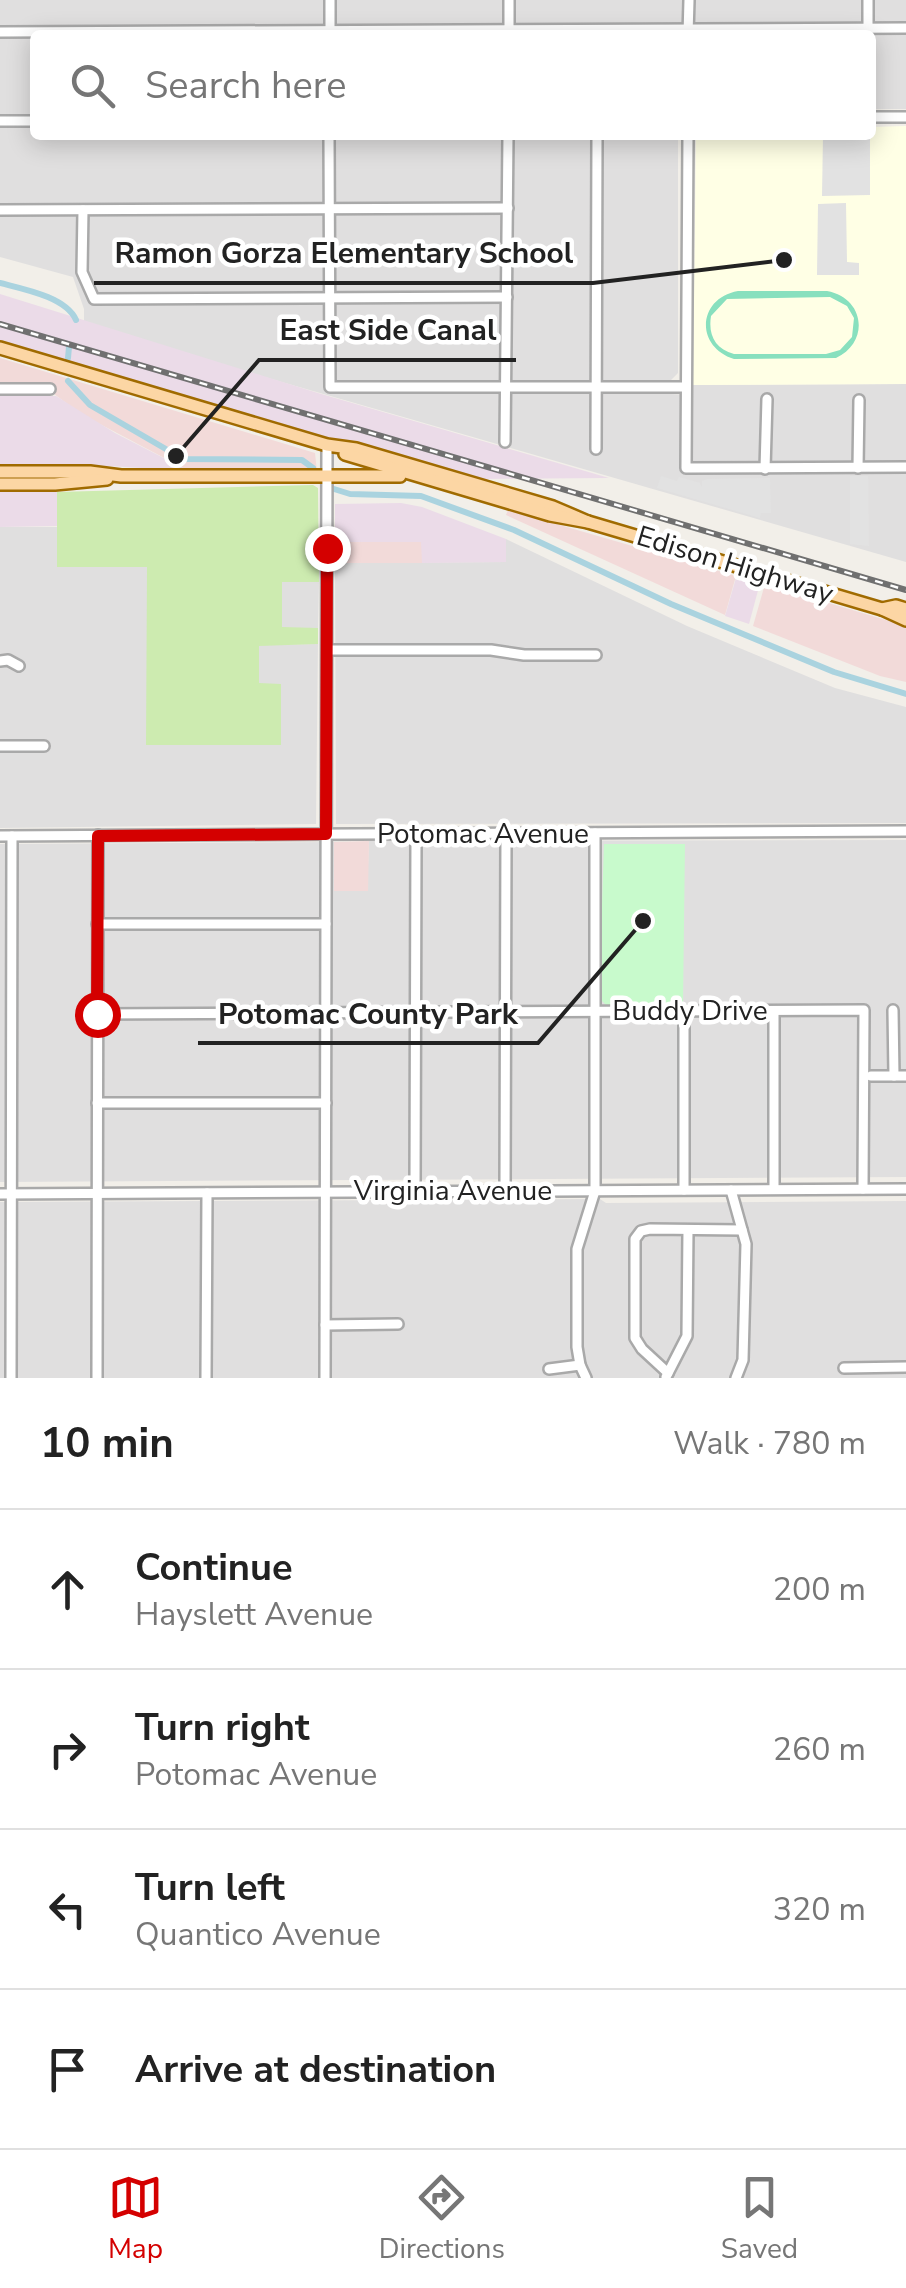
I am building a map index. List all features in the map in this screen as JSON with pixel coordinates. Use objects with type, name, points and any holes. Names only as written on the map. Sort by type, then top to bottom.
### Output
[{"type":"main road","name":"Edison Highway","points":[[0,348],[553,507],[588,522]]},
{"type":"main road","name":"Edison Highway","points":[[327,445],[416,476],[550,515],[588,522],[882,609],[906,620]]},
{"type":"main road","points":[[0,472],[121,476]]},
{"type":"main road","points":[[0,484],[55,484],[121,476],[436,473]]},
{"type":"main road","name":"Edison Highway","points":[[882,609],[906,609]]},
{"type":"street","points":[[330,0],[330,30]]},
{"type":"street","points":[[509,0],[509,30]]},
{"type":"street","points":[[688,0],[688,30]]},
{"type":"street","points":[[868,0],[868,30]]},
{"type":"street","points":[[876,30],[906,28]]},
{"type":"street","points":[[0,32],[30,32]]},
{"type":"street","points":[[876,117],[906,117]]},
{"type":"street","points":[[0,121],[30,121]]},
{"type":"street","points":[[329,140],[330,387],[685,386]]},
{"type":"street","points":[[505,442],[508,140]]},
{"type":"street","points":[[596,449],[597,140]]},
{"type":"street","points":[[688,140],[686,468],[906,467]]},
{"type":"street","points":[[0,210],[508,208]]},
{"type":"street","points":[[83,210],[82,272],[94,298],[507,297]]},
{"type":"street","points":[[0,390],[50,389]]},
{"type":"street","points":[[765,468],[767,399]]},
{"type":"street","points":[[858,468],[859,400]]},
{"type":"street","points":[[325,1378],[327,445]]},
{"type":"street","points":[[327,650],[596,654]]},
{"type":"street","points":[[0,660],[19,666]]},
{"type":"street","points":[[0,746],[44,746]]},
{"type":"street","name":"Potomac Avenue","points":[[0,836],[906,831]]},
{"type":"street","points":[[586,1378],[580,1365],[577,1248],[594,1190],[595,833]]},
{"type":"street","points":[[416,834],[416,1192]]},
{"type":"street","points":[[505,1191],[506,834]]},
{"type":"street","points":[[11,1378],[12,836]]},
{"type":"street","points":[[97,1378],[98,836]]},
{"type":"street","points":[[98,924],[326,924]]},
{"type":"street","name":"Buddy Drive","points":[[97,1014],[864,1010],[863,1189]]},
{"type":"street","points":[[893,1010],[894,1076]]},
{"type":"street","points":[[684,1011],[684,1190]]},
{"type":"street","points":[[774,1011],[774,1190]]},
{"type":"street","points":[[893,1032],[906,1032]]},
{"type":"street","points":[[871,1076],[906,1076]]},
{"type":"street","points":[[97,1103],[326,1102]]},
{"type":"street","name":"Virginia Avenue","points":[[0,1194],[906,1189]]},
{"type":"street","points":[[731,1190],[746,1244],[743,1360],[736,1378]]},
{"type":"street","points":[[206,1378],[207,1193]]},
{"type":"street","points":[[688,1230],[687,1336],[666,1376],[635,1338],[633,1249],[641,1231],[688,1230],[742,1230]]},
{"type":"street","points":[[326,1325],[398,1324]]},
{"type":"street","points":[[549,1370],[580,1365]]},
{"type":"street","points":[[844,1368],[871,1373],[906,1368]]},
{"type":"shaded area","points":[[0,0],[906,0],[906,109],[876,109],[876,30],[30,30],[30,140],[678,140],[678,373],[671,380],[671,394],[692,395],[693,385],[906,384],[906,562],[84,325],[84,309],[73,277],[0,257]]},
{"type":"shaded area","points":[[906,126],[906,384],[693,385],[696,140],[876,140],[876,127]]},
{"type":"shaded area","points":[[823,140],[870,140],[870,195],[822,196]]},
{"type":"shaded area","points":[[846,203],[847,262],[859,263],[859,275],[817,275],[818,204]]},
{"type":"shaded area","points":[[0,294],[609,478],[469,479],[0,341]]},
{"type":"shaded area","points":[[0,358],[315,453],[317,472],[189,471],[81,414],[42,385],[0,385]]},
{"type":"shaded area","points":[[0,396],[56,396],[115,433],[189,471],[109,466],[0,467]]},
{"type":"shaded area","points":[[661,476],[700,483],[702,488],[702,481],[707,479],[770,478],[771,513],[761,513],[760,518],[657,488]]},
{"type":"shaded area","points":[[850,476],[868,476],[869,546],[850,544]]},
{"type":"shaded area","points":[[0,492],[57,492],[57,526],[0,527]]},
{"type":"shaded area","points":[[401,503],[422,507],[506,539],[506,562],[422,563],[421,542],[335,542],[335,504]]},
{"type":"shaded area","points":[[508,510],[736,576],[725,615],[506,515]]},
{"type":"shaded area","points":[[0,527],[57,527],[58,567],[147,567],[147,745],[281,684],[258,684],[259,645],[318,644],[316,824],[0,828]]},
{"type":"shaded area","points":[[506,539],[687,626],[835,688],[906,707],[906,823],[336,824],[335,563],[505,562]]},
{"type":"shaded area","points":[[335,542],[422,542],[422,563],[335,563]]},
{"type":"shaded area","points":[[736,578],[760,583],[749,624],[725,616]]},
{"type":"shaded area","points":[[282,582],[319,582],[318,628],[282,628]]},
{"type":"shaded area","points":[[765,584],[906,626],[906,682],[880,676],[753,626]]},
{"type":"shaded area","points":[[906,840],[906,1177],[0,1182],[0,844],[334,842],[334,891],[367,891],[369,841]]},
{"type":"shaded area","points":[[369,841],[368,891],[334,891],[334,842]]},
{"type":"shaded area","points":[[600,1199],[606,1203],[906,1201],[906,1378],[0,1378],[0,1202]]},
{"type":"green space","points":[[738,291],[827,291],[840,295],[856,311],[858,332],[847,351],[836,358],[734,359],[712,344],[706,323],[715,303]],"holes":[[[830,297],[847,306],[854,318],[852,337],[840,350],[826,354],[734,354],[718,345],[711,329],[711,316],[727,299]]]},
{"type":"green space","points":[[313,485],[318,488],[319,582],[282,582],[282,627],[318,628],[318,644],[259,646],[259,683],[281,684],[281,745],[146,745],[147,567],[57,567],[57,492]]},
{"type":"green space","points":[[604,844],[685,844],[683,1004],[606,1005],[599,998]]},
{"type":"waterway","points":[[0,283],[54,300],[76,320]]},
{"type":"waterway","points":[[68,358],[69,347]]},
{"type":"waterway","points":[[68,381],[90,405],[183,459],[302,460],[313,468]]},
{"type":"waterway","points":[[334,489],[350,494],[421,496],[514,530],[671,604],[834,672],[906,694]]},
{"type":"railway","points":[[0,324],[906,590]]},
{"type":"place","name":"Ramon Gorza Elementary School","points":[[784,260]]},
{"type":"place","name":"East Side Canal","points":[[176,456]]},
{"type":"place","name":"Potomac County Park","points":[[643,921]]},
{"type":"route","points":[[97,1014],[98,836],[326,834],[327,548]]}]
